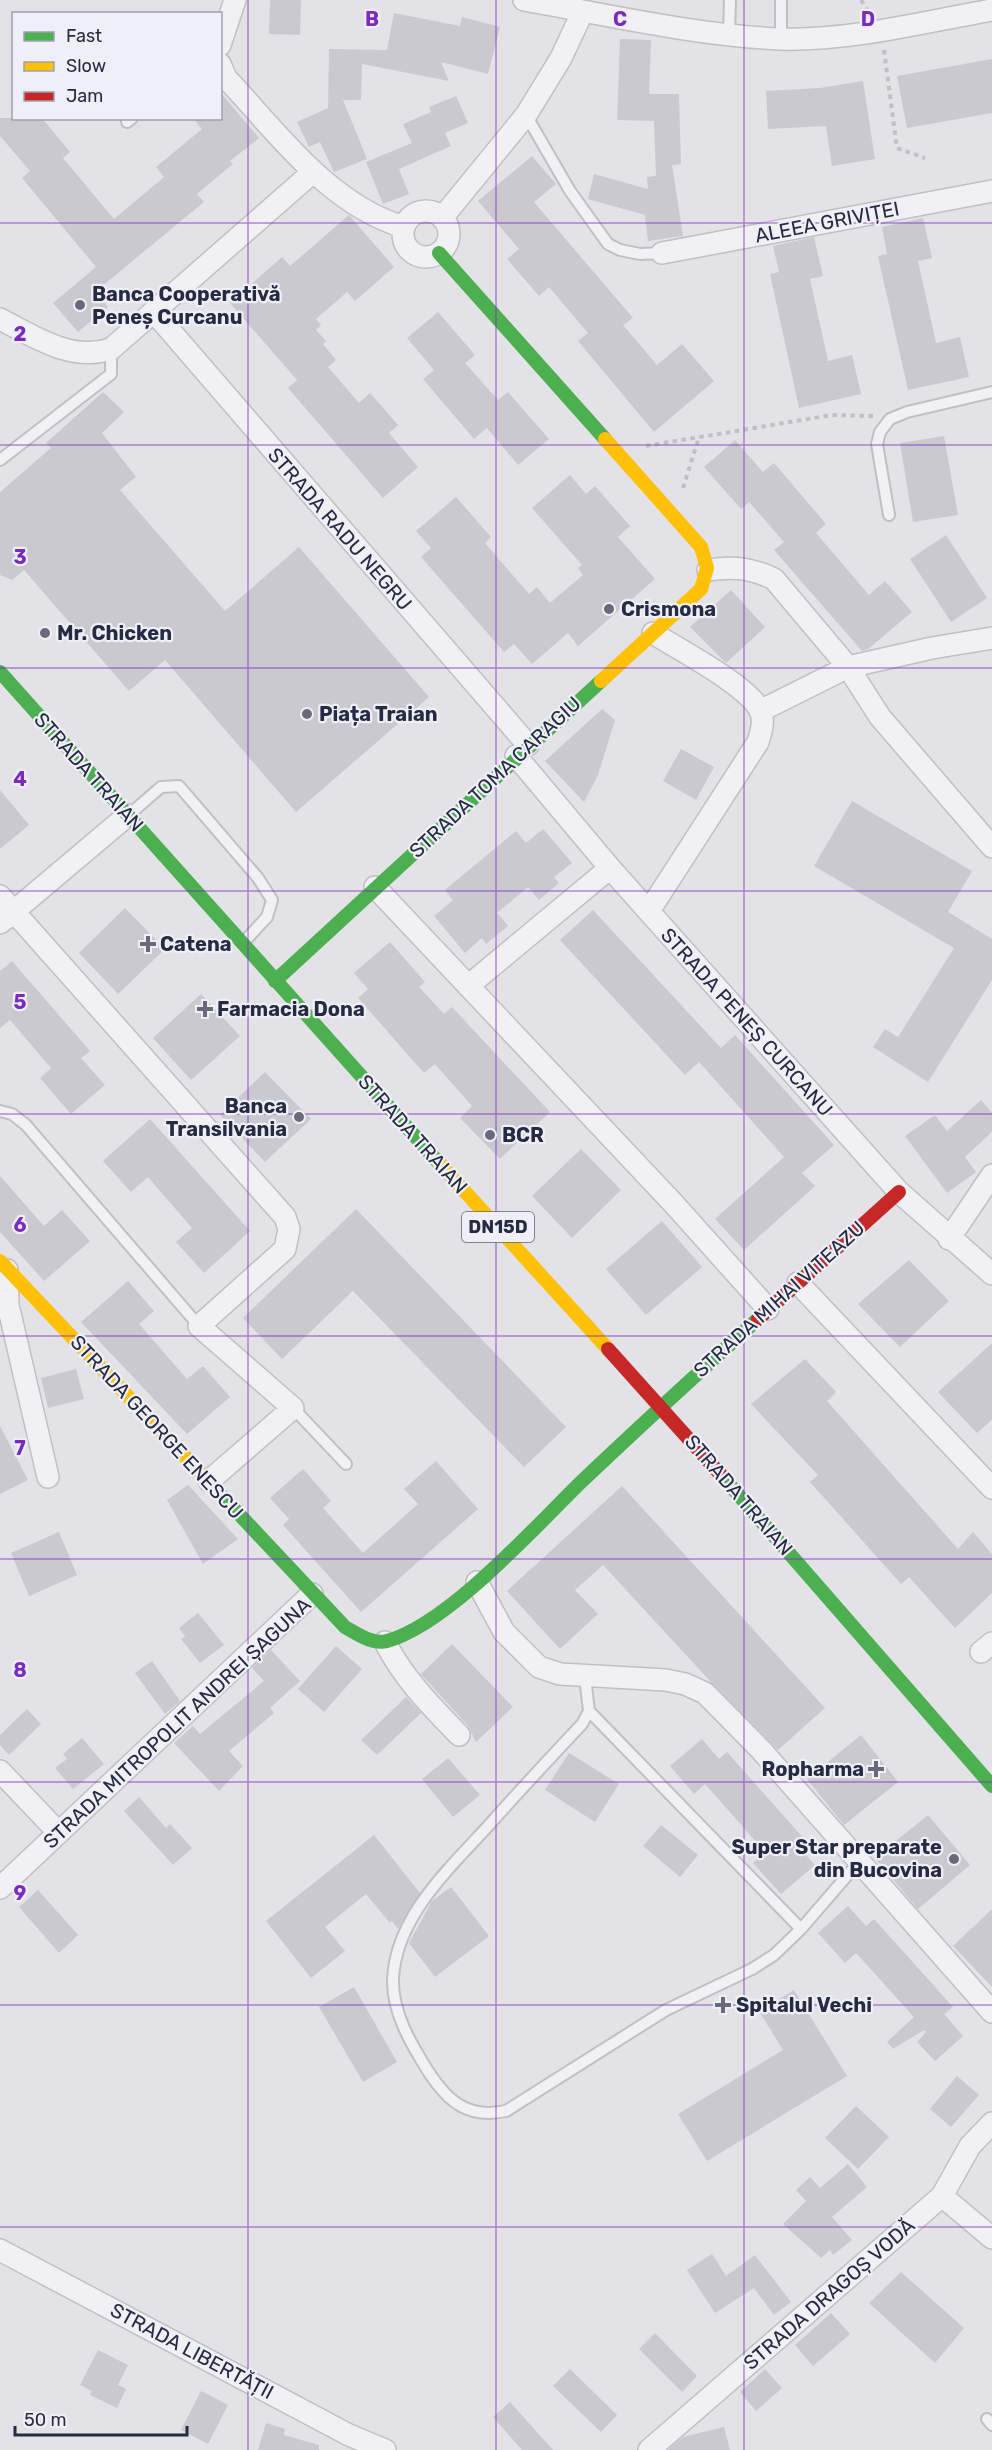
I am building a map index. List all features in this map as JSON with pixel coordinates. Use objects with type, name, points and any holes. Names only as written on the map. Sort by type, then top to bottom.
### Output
[{"type":"street","points":[[222,39],[235,0]]},
{"type":"street","points":[[524,0],[583,11],[781,39],[881,30],[992,10]]},
{"type":"street","points":[[442,218],[526,115],[561,58],[583,11]]},
{"type":"street","points":[[222,69],[226,78],[313,172],[360,208],[382,221],[404,227]]},
{"type":"street","points":[[0,319],[54,347],[99,353],[111,349],[313,172]]},
{"type":"street","name":"ALEEA GRIVIȚEI","points":[[662,253],[992,191]]},
{"type":"street","points":[[428,211],[442,218],[447,225],[448,240],[439,253],[426,257],[412,253],[404,241],[404,227],[407,220],[420,212],[428,211]]},
{"type":"street","points":[[439,253],[701,547],[706,557],[708,570],[740,567],[758,571],[774,579],[848,667],[880,717],[992,847]]},
{"type":"street","name":"STRADA RADU NEGRU","points":[[154,312],[522,751]]},
{"type":"street","name":"STRADA TOMA CARAGIU","points":[[275,981],[522,751],[701,589],[708,570]]},
{"type":"street","points":[[650,911],[758,742],[763,725],[760,711],[737,687],[653,633]]},
{"type":"street","points":[[760,711],[848,667],[932,648],[992,638]]},
{"type":"street","name":"STRADA TRAIAN","points":[[0,672],[275,981],[660,1407],[992,1786]]},
{"type":"street","name":"STRADA PENEȘ CURCANU","points":[[522,751],[610,868],[899,1192],[949,1239],[992,1274]]},
{"type":"street","points":[[7,917],[128,815]]},
{"type":"street","points":[[468,986],[610,868]]},
{"type":"street","points":[[375,887],[673,1203],[768,1309]]},
{"type":"street","points":[[0,896],[7,917],[285,1217],[289,1229],[285,1249],[199,1326],[293,1408],[209,1481]]},
{"type":"street","points":[[949,1239],[992,1175]]},
{"type":"street","name":"STRADA MIHAI VITEAZU","points":[[660,1407],[899,1192]]},
{"type":"street","points":[[4,1265],[8,1305],[48,1478]]},
{"type":"street","name":"STRADA GEORGE ENESCU","points":[[4,1265],[209,1481],[312,1594]]},
{"type":"street","points":[[798,1282],[992,1488]]},
{"type":"street","points":[[459,1735],[418,1694],[398,1668],[385,1642],[428,1624],[477,1582],[660,1407]]},
{"type":"street","points":[[477,1582],[504,1632],[539,1667],[560,1674],[585,1677],[666,1680],[686,1684],[705,1693],[761,1750],[858,1863],[992,2012]]},
{"type":"street","name":"STRADA MITROPOLIT ANDREI ȘAGUNA","points":[[0,1888],[312,1594],[345,1627],[364,1638],[385,1642]]},
{"type":"street","points":[[0,1771],[58,1832]]},
{"type":"street","name":"STRADA DRAGOȘ VODĂ","points":[[649,2450],[942,2196],[970,2146],[992,2123]]},
{"type":"street","points":[[942,2196],[992,2238]]},
{"type":"street","name":"STRADA LIBERTĂȚII","points":[[0,2250],[349,2435],[385,2450]]},
{"type":"lane","points":[[729,33],[730,0]]},
{"type":"lane","points":[[781,0],[781,39]]},
{"type":"lane","points":[[526,115],[570,191],[608,244],[620,250],[640,254],[662,253]]},
{"type":"lane","points":[[0,460],[111,374],[111,349]]},
{"type":"lane","points":[[889,514],[877,444],[880,432],[890,419],[907,412],[992,392]]},
{"type":"lane","points":[[128,815],[161,787],[179,786],[258,878],[272,900],[267,917],[242,944]]},
{"type":"lane","points":[[0,1111],[12,1114],[26,1125],[199,1326]]},
{"type":"lane","points":[[293,1408],[346,1464]]},
{"type":"lane","points":[[585,1677],[590,1711],[801,1929]]},
{"type":"lane","points":[[590,1711],[582,1724],[431,1888],[409,1925],[396,1957],[395,2003],[406,2032],[429,2073],[451,2100],[470,2112],[488,2115],[506,2110],[666,2010],[774,1955],[801,1929],[858,1863]]},
{"type":"path","points":[[881,30],[897,148],[925,158]]},
{"type":"path","points":[[616,451],[832,415],[857,414],[890,419]]},
{"type":"path","points":[[673,516],[699,437]]},
{"type":"building","points":[[270,0],[301,0],[300,35],[269,34]]},
{"type":"building","points":[[394,13],[460,26],[462,17],[500,27],[488,74],[441,62],[449,81],[362,64],[361,100],[343,100],[367,159],[334,172],[320,142],[309,147],[297,122],[328,108],[329,49],[387,50]]},
{"type":"building","points":[[620,39],[651,40],[649,94],[679,94],[681,164],[672,165],[683,236],[648,241],[645,215],[588,199],[594,174],[648,189],[647,177],[656,176],[654,121],[617,120]]},
{"type":"building","points":[[992,59],[992,113],[907,128],[897,76]]},
{"type":"building","points":[[863,81],[875,159],[832,166],[826,126],[768,129],[766,91],[820,88]]},
{"type":"building","points":[[222,94],[259,138],[230,161],[233,164],[197,194],[204,202],[95,292],[108,307],[78,332],[53,303],[96,267],[22,178],[30,171],[0,136],[0,118],[44,120],[70,152],[63,158],[114,219],[164,177],[156,167],[202,129],[195,120],[222,120]]},
{"type":"building","points":[[456,96],[468,123],[445,133],[451,146],[399,169],[409,194],[383,204],[366,162],[412,143],[403,124],[431,112],[429,107]]},
{"type":"building","points":[[532,156],[556,184],[534,202],[633,318],[623,325],[657,365],[682,344],[714,381],[654,432],[578,341],[588,333],[549,287],[539,296],[507,259],[519,249],[478,201]]},
{"type":"building","points":[[349,215],[394,267],[355,301],[347,292],[316,319],[321,325],[316,330],[326,341],[323,344],[336,360],[328,367],[359,403],[370,393],[398,425],[389,433],[418,467],[383,498],[288,388],[297,380],[230,303],[282,257],[290,266]]},
{"type":"building","points":[[923,218],[932,258],[918,261],[936,343],[960,337],[969,377],[908,390],[878,256],[887,254],[882,227]]},
{"type":"building","points":[[814,237],[823,276],[810,279],[828,361],[852,355],[861,394],[799,408],[770,274],[779,272],[773,246]]},
{"type":"building","points":[[438,312],[475,355],[465,363],[498,400],[508,392],[549,439],[518,465],[487,428],[474,439],[423,379],[434,370],[407,338]]},
{"type":"building","points":[[103,392],[124,412],[102,433],[136,477],[120,490],[225,611],[299,547],[429,697],[296,812],[165,660],[129,691],[24,570],[12,580],[0,575],[0,492],[51,448],[46,443]]},
{"type":"building","points":[[944,436],[958,515],[913,522],[900,443]]},
{"type":"building","points":[[735,440],[763,472],[774,463],[826,524],[816,533],[869,595],[885,581],[912,612],[868,649],[862,651],[774,550],[784,542],[749,502],[741,509],[704,467]]},
{"type":"building","points":[[570,475],[586,494],[595,486],[630,526],[618,537],[655,579],[578,646],[568,633],[532,664],[514,644],[504,652],[421,557],[431,548],[416,531],[456,497],[491,537],[485,543],[529,594],[537,587],[550,603],[583,575],[578,568],[582,565],[532,508]]},
{"type":"building","points":[[946,535],[987,598],[951,622],[910,559]]},
{"type":"building","points":[[731,590],[765,627],[726,663],[690,627]]},
{"type":"building","points":[[602,709],[615,720],[598,775],[584,802],[545,761]]},
{"type":"building","points":[[681,749],[714,767],[696,800],[663,781]]},
{"type":"building","points":[[0,790],[29,825],[0,849]]},
{"type":"building","points":[[852,801],[972,871],[948,912],[992,939],[992,980],[928,1082],[873,1047],[885,1029],[898,1037],[954,948],[814,866]]},
{"type":"building","points":[[543,829],[572,863],[554,877],[559,883],[539,900],[528,887],[497,913],[508,926],[486,944],[482,938],[465,953],[434,916],[453,900],[445,890],[516,831],[526,843]]},
{"type":"building","points":[[125,908],[165,949],[118,994],[79,953]]},
{"type":"building","points":[[593,910],[721,1048],[735,1035],[834,1145],[802,1173],[815,1186],[744,1250],[715,1219],[784,1157],[699,1062],[685,1075],[560,940]]},
{"type":"building","points":[[390,942],[425,982],[419,987],[444,1014],[452,1007],[550,1112],[500,1159],[460,1118],[472,1106],[435,1064],[424,1073],[358,998],[368,989],[354,973]]},
{"type":"building","points":[[12,961],[90,1051],[81,1058],[105,1085],[71,1114],[40,1078],[51,1068],[10,1020],[0,1028],[0,971]]},
{"type":"building","points":[[201,994],[240,1036],[191,1080],[153,1038]]},
{"type":"building","points":[[265,1072],[311,1119],[265,1162],[220,1115]]},
{"type":"building","points":[[981,1100],[992,1113],[992,1132],[965,1157],[976,1172],[947,1193],[905,1136],[935,1115],[947,1131]]},
{"type":"building","points":[[150,1119],[250,1231],[204,1273],[176,1242],[192,1228],[148,1177],[131,1192],[103,1161]]},
{"type":"building","points":[[581,1149],[621,1190],[572,1238],[532,1196]]},
{"type":"building","points":[[0,1176],[44,1226],[62,1210],[90,1241],[44,1281],[0,1232]]},
{"type":"building","points":[[356,1209],[566,1427],[524,1467],[353,1291],[282,1359],[243,1318]]},
{"type":"building","points":[[662,1221],[702,1267],[646,1315],[606,1269]]},
{"type":"building","points":[[909,1260],[949,1301],[900,1347],[858,1304]]},
{"type":"building","points":[[128,1281],[154,1311],[139,1324],[187,1379],[203,1366],[230,1397],[187,1434],[81,1322]]},
{"type":"building","points":[[992,1343],[992,1420],[977,1433],[938,1392]]},
{"type":"building","points":[[805,1359],[836,1392],[827,1401],[958,1549],[973,1532],[992,1554],[992,1593],[955,1628],[909,1577],[901,1584],[810,1482],[818,1475],[751,1404]]},
{"type":"building","points":[[76,1369],[84,1399],[48,1408],[41,1378]]},
{"type":"building","points":[[0,1426],[28,1480],[0,1494]]},
{"type":"building","points":[[436,1461],[478,1509],[361,1612],[283,1525],[289,1519],[270,1498],[303,1469],[331,1501],[323,1508],[363,1553],[418,1504],[404,1489]]},
{"type":"building","points":[[188,1485],[238,1539],[203,1564],[167,1500]]},
{"type":"building","points":[[622,1486],[825,1708],[778,1750],[710,1681],[603,1565],[575,1590],[598,1614],[560,1649],[507,1591]]},
{"type":"building","points":[[59,1532],[77,1575],[29,1596],[11,1553]]},
{"type":"building","points":[[198,1613],[224,1645],[200,1663],[181,1639],[185,1636],[179,1628]]},
{"type":"building","points":[[452,1644],[513,1707],[476,1742],[468,1726],[421,1674]]},
{"type":"building","points":[[336,1646],[362,1669],[324,1712],[298,1689]]},
{"type":"building","points":[[271,1650],[300,1681],[270,1708],[274,1713],[229,1751],[243,1766],[219,1791],[174,1743],[193,1726],[200,1734],[264,1681],[252,1668]]},
{"type":"building","points":[[152,1661],[180,1701],[165,1714],[135,1673]]},
{"type":"building","points":[[406,1697],[421,1713],[377,1755],[361,1740]]},
{"type":"building","points":[[27,1709],[41,1724],[9,1755],[0,1745],[0,1735]]},
{"type":"building","points":[[861,1735],[898,1782],[844,1825],[807,1779]]},
{"type":"building","points":[[82,1738],[104,1764],[73,1789],[55,1768],[67,1759],[63,1754]]},
{"type":"building","points":[[702,1739],[719,1759],[727,1752],[805,1840],[798,1846],[815,1865],[781,1894],[753,1863],[765,1852],[705,1784],[694,1794],[670,1766]]},
{"type":"building","points":[[569,1753],[619,1784],[595,1822],[545,1790]]},
{"type":"building","points":[[448,1758],[480,1795],[453,1817],[422,1779]]},
{"type":"building","points":[[139,1797],[166,1828],[170,1824],[192,1848],[173,1865],[124,1811]]},
{"type":"building","points":[[928,1815],[970,1865],[918,1909],[875,1858]]},
{"type":"building","points":[[661,1825],[698,1855],[680,1877],[643,1846]]},
{"type":"building","points":[[374,1835],[420,1893],[398,1929],[392,1921],[390,1923],[366,1894],[325,1927],[345,1951],[311,1978],[266,1921]]},
{"type":"building","points":[[451,1887],[489,1936],[435,1977],[409,1943],[432,1901]]},
{"type":"building","points":[[38,1890],[78,1935],[59,1953],[19,1907]]},
{"type":"building","points":[[848,1906],[866,1926],[874,1919],[953,2007],[944,2014],[963,2036],[935,2061],[917,2042],[926,2032],[924,2030],[893,2049],[887,2042],[914,2017],[856,1953],[845,1963],[818,1933]]},
{"type":"building","points":[[992,1909],[992,1987],[953,1946]]},
{"type":"building","points":[[354,1987],[397,2062],[363,2082],[319,2007]]},
{"type":"building","points":[[794,1990],[847,2076],[707,2161],[678,2114],[783,2050],[759,2011]]},
{"type":"building","points":[[957,2076],[979,2095],[951,2127],[930,2109]]},
{"type":"building","points":[[856,2106],[889,2137],[858,2169],[825,2138]]},
{"type":"building","points":[[848,2164],[867,2187],[832,2217],[852,2240],[833,2255],[830,2250],[821,2258],[783,2224],[806,2201],[796,2190],[810,2177],[820,2188]]},
{"type":"building","points":[[712,2254],[726,2276],[755,2255],[791,2302],[774,2315],[754,2288],[715,2313],[687,2270]]},
{"type":"building","points":[[901,2272],[964,2328],[935,2363],[869,2303]]},
{"type":"building","points":[[831,2313],[850,2334],[813,2366],[795,2345]]},
{"type":"building","points":[[655,2333],[697,2376],[682,2392],[639,2349]]},
{"type":"building","points":[[98,2350],[128,2365],[118,2385],[126,2389],[117,2408],[90,2395],[92,2391],[80,2385]]},
{"type":"building","points":[[570,2369],[617,2415],[601,2432],[553,2386]]},
{"type":"building","points":[[765,2369],[782,2388],[756,2411],[740,2392]]},
{"type":"building","points":[[201,2391],[228,2405],[208,2444],[181,2430]]},
{"type":"building","points":[[510,2402],[553,2450],[522,2450],[493,2417]]},
{"type":"building","points":[[266,2423],[285,2429],[284,2435],[319,2445],[319,2450],[258,2450]]},
{"type":"building","points":[[724,2427],[730,2450],[668,2450],[683,2437]]},
{"type":"traffic: fast","points":[[439,253],[605,439]]},
{"type":"traffic: fast","points":[[0,672],[439,1163]]},
{"type":"traffic: fast","points":[[275,981],[601,681]]},
{"type":"traffic: fast","points":[[207,1480],[345,1627],[371,1640],[387,1641],[411,1631],[436,1616],[489,1573],[602,1462],[758,1319]]},
{"type":"traffic: fast","points":[[721,1475],[992,1786]]},
{"type":"traffic: slow","points":[[601,681],[701,589],[707,568],[701,547],[605,439]]},
{"type":"traffic: slow","points":[[439,1163],[608,1349]]},
{"type":"traffic: slow","points":[[0,1261],[207,1480]]},
{"type":"traffic: jam","points":[[758,1319],[899,1192]]},
{"type":"traffic: jam","points":[[608,1349],[721,1475]]},
{"type":"place","name":"Banca Cooperativă Peneș Curcanu","points":[[80,305]]},
{"type":"place","name":"Crismona","points":[[609,609]]},
{"type":"place","name":"Mr. Chicken","points":[[45,633]]},
{"type":"place","name":"Piața Traian","points":[[307,714]]},
{"type":"place","name":"Catena","points":[[148,944]]},
{"type":"place","name":"Farmacia Dona","points":[[205,1009]]},
{"type":"place","name":"Banca Transilvania","points":[[299,1117]]},
{"type":"place","name":"BCR","points":[[490,1135]]},
{"type":"place","name":"Ropharma","points":[[876,1769]]},
{"type":"place","name":"Super Star preparate din Bucovina","points":[[954,1859]]},
{"type":"place","name":"Spitalul Vechi","points":[[723,2005]]}]
